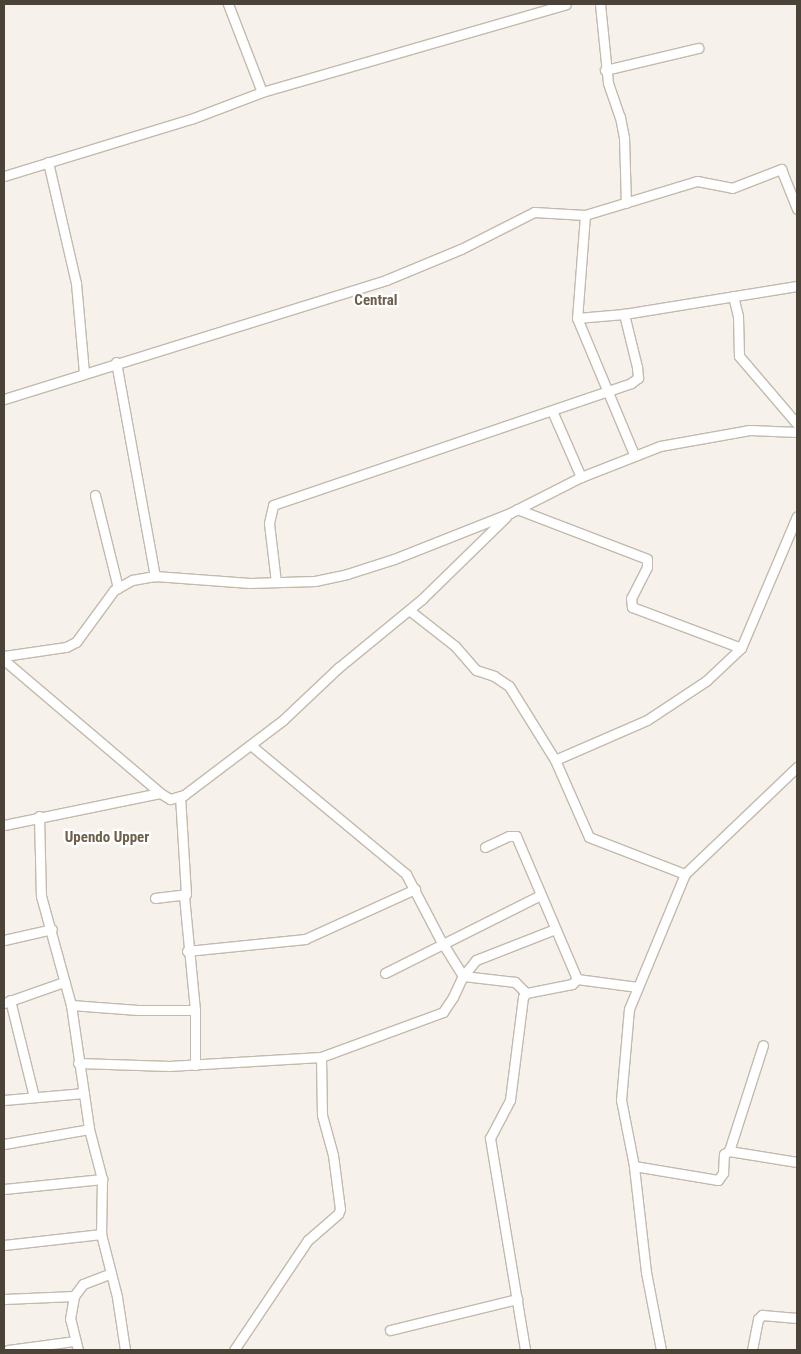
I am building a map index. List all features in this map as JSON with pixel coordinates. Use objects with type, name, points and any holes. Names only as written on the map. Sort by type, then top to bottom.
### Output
[{"type":"street","points":[[228,4],[262,92]]},
{"type":"street","points":[[4,176],[191,120],[262,92],[566,4]]},
{"type":"street","points":[[600,4],[605,70],[624,137],[626,204]]},
{"type":"street","points":[[605,70],[698,48]]},
{"type":"street","points":[[48,162],[76,283],[84,373]]},
{"type":"street","points":[[4,399],[116,362],[386,280],[461,248],[534,212],[586,215],[697,181],[732,188],[781,169],[797,209]]},
{"type":"street","points":[[586,215],[577,318],[606,394],[634,454]]},
{"type":"street","points":[[577,318],[624,314],[797,286]]},
{"type":"street","points":[[733,296],[738,316],[739,356],[797,424]]},
{"type":"street","points":[[276,582],[269,516],[273,505],[280,500],[552,413],[606,394],[638,378],[624,314]]},
{"type":"street","points":[[116,362],[155,576]]},
{"type":"street","points":[[552,413],[581,477]]},
{"type":"street","points":[[4,658],[66,647],[76,642],[118,588],[132,580],[155,576],[276,582],[315,581],[347,574],[394,559],[513,511],[581,477],[634,454],[660,446],[750,430],[797,432]]},
{"type":"street","points":[[95,495],[118,588]]},
{"type":"street","points":[[4,658],[170,799],[180,796],[252,746],[409,610],[513,511]]},
{"type":"street","points":[[513,511],[647,559],[647,567],[631,598],[632,607],[741,648]]},
{"type":"street","points":[[555,760],[647,720],[706,680],[741,648],[797,516]]},
{"type":"street","points":[[409,610],[455,646],[476,670],[494,676],[509,686],[555,760],[589,837],[685,874]]},
{"type":"street","points":[[252,746],[392,860],[415,889],[442,943],[463,976]]},
{"type":"street","points":[[661,1350],[646,1272],[634,1166],[621,1100],[626,1032],[637,987],[685,874],[797,767]]},
{"type":"street","points":[[4,825],[39,816],[160,792]]},
{"type":"street","points":[[180,796],[184,896],[195,1010],[195,1065]]},
{"type":"street","points":[[39,816],[41,896],[52,929],[70,1005],[89,1129],[102,1179],[101,1234],[118,1297],[124,1350]]},
{"type":"street","points":[[485,847],[516,836],[577,979]]},
{"type":"street","points":[[188,951],[305,939],[415,889]]},
{"type":"street","points":[[385,973],[541,895]]},
{"type":"street","points":[[155,898],[184,896]]},
{"type":"street","points":[[4,940],[52,929]]},
{"type":"street","points":[[78,1063],[195,1065],[321,1057],[443,1012],[463,976],[476,960],[555,929]]},
{"type":"street","points":[[463,976],[515,982],[526,993]]},
{"type":"street","points":[[577,979],[637,987]]},
{"type":"street","points":[[526,993],[572,984],[577,979]]},
{"type":"street","points":[[34,1097],[7,1002],[64,982]]},
{"type":"street","points":[[525,1350],[490,1138],[510,1100],[521,1006],[526,993]]},
{"type":"street","points":[[70,1005],[195,1010]]},
{"type":"street","points":[[634,1166],[718,1180],[723,1173],[724,1154],[728,1151],[763,1045]]},
{"type":"street","points":[[234,1350],[308,1240],[338,1214],[340,1209],[333,1155],[322,1115],[321,1057]]},
{"type":"street","points":[[4,1100],[84,1093]]},
{"type":"street","points":[[4,1144],[89,1129]]},
{"type":"street","points":[[728,1151],[797,1162]]},
{"type":"street","points":[[4,1189],[102,1179]]},
{"type":"street","points":[[4,1245],[101,1234]]},
{"type":"street","points":[[78,1350],[70,1319],[74,1296],[83,1284],[110,1273]]},
{"type":"street","points":[[4,1299],[74,1296]]},
{"type":"street","points":[[390,1330],[517,1299]]},
{"type":"street","points":[[752,1350],[758,1319],[762,1315],[797,1318]]},
{"type":"street","points":[[8,1350],[75,1341]]},
{"type":"district","name":"Central","points":[[376,301]]},
{"type":"district","name":"Upendo Upper","points":[[107,838]]}]
